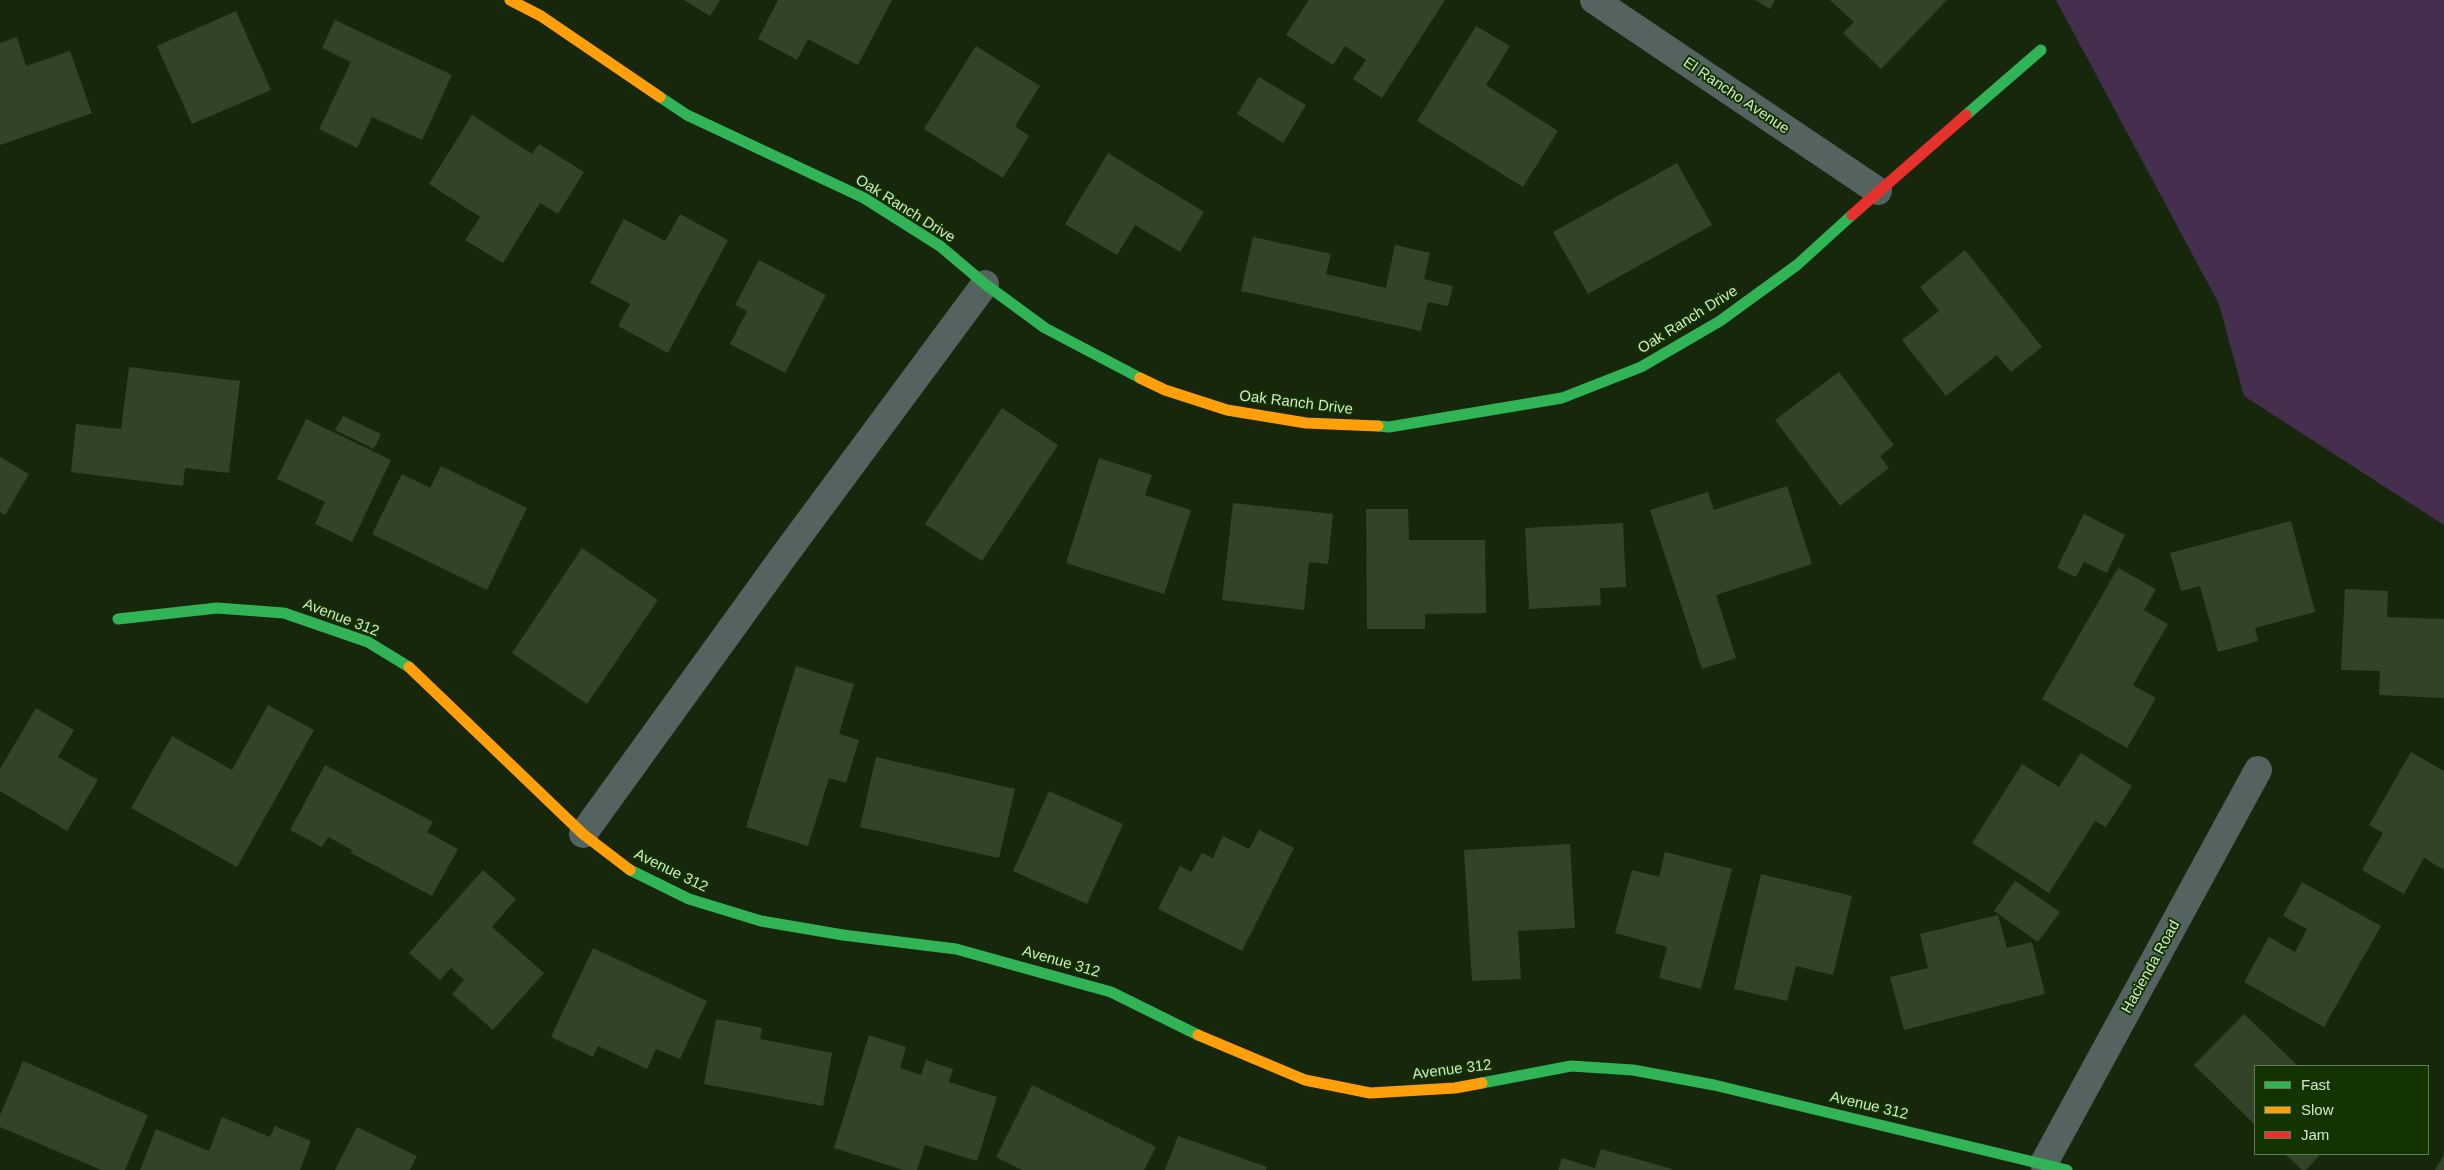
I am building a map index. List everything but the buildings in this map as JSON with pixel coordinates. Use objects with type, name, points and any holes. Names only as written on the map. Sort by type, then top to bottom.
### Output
[{"type":"street","name":"Oak Ranch Drive","points":[[510,0],[541,16],[686,115],[864,198],[940,246],[985,284],[1045,328],[1099,358],[1165,390],[1227,410],[1306,423],[1389,427],[1562,398],[1641,367],[1720,322],[1797,265],[1878,191],[2041,50]]},
{"type":"street","name":"El Rancho Avenue","points":[[1594,0],[1878,191]]},
{"type":"street","points":[[583,834],[786,553],[985,284]]},
{"type":"street","name":"Avenue 312","points":[[118,619],[217,608],[284,612],[368,642],[414,670],[583,834],[631,871],[689,899],[761,921],[843,935],[956,949],[1102,990],[1195,1034],[1306,1080],[1370,1093],[1455,1088],[1571,1066],[1633,1070],[1714,1085],[2056,1167]]},
{"type":"street","name":"Hacienda Road","points":[[2056,1167],[2258,770]]},
{"type":"shaded area","points":[[2056,0],[2444,0],[2444,525],[2244,396],[2219,304]]},
{"type":"traffic: fast","points":[[1966,115],[2041,50]]},
{"type":"traffic: fast","points":[[660,97],[687,115],[864,198],[940,246],[985,284],[1045,328],[1140,378]]},
{"type":"traffic: fast","points":[[1378,426],[1389,427],[1562,398],[1641,367],[1720,321],[1797,265],[1852,215]]},
{"type":"traffic: fast","points":[[118,619],[217,608],[284,613],[368,642],[409,667]]},
{"type":"traffic: fast","points":[[630,870],[689,899],[761,921],[843,935],[956,949],[1111,992],[1198,1035]]},
{"type":"traffic: fast","points":[[1482,1083],[1571,1066],[1633,1070],[1714,1085],[2067,1170]]},
{"type":"traffic: slow","points":[[510,0],[541,16],[660,97]]},
{"type":"traffic: slow","points":[[1140,378],[1165,390],[1227,410],[1306,423],[1378,426]]},
{"type":"traffic: slow","points":[[409,667],[583,834],[630,870]]},
{"type":"traffic: slow","points":[[1198,1035],[1305,1080],[1370,1093],[1455,1088],[1482,1083]]},
{"type":"traffic: jam","points":[[1852,215],[1966,115]]}]
